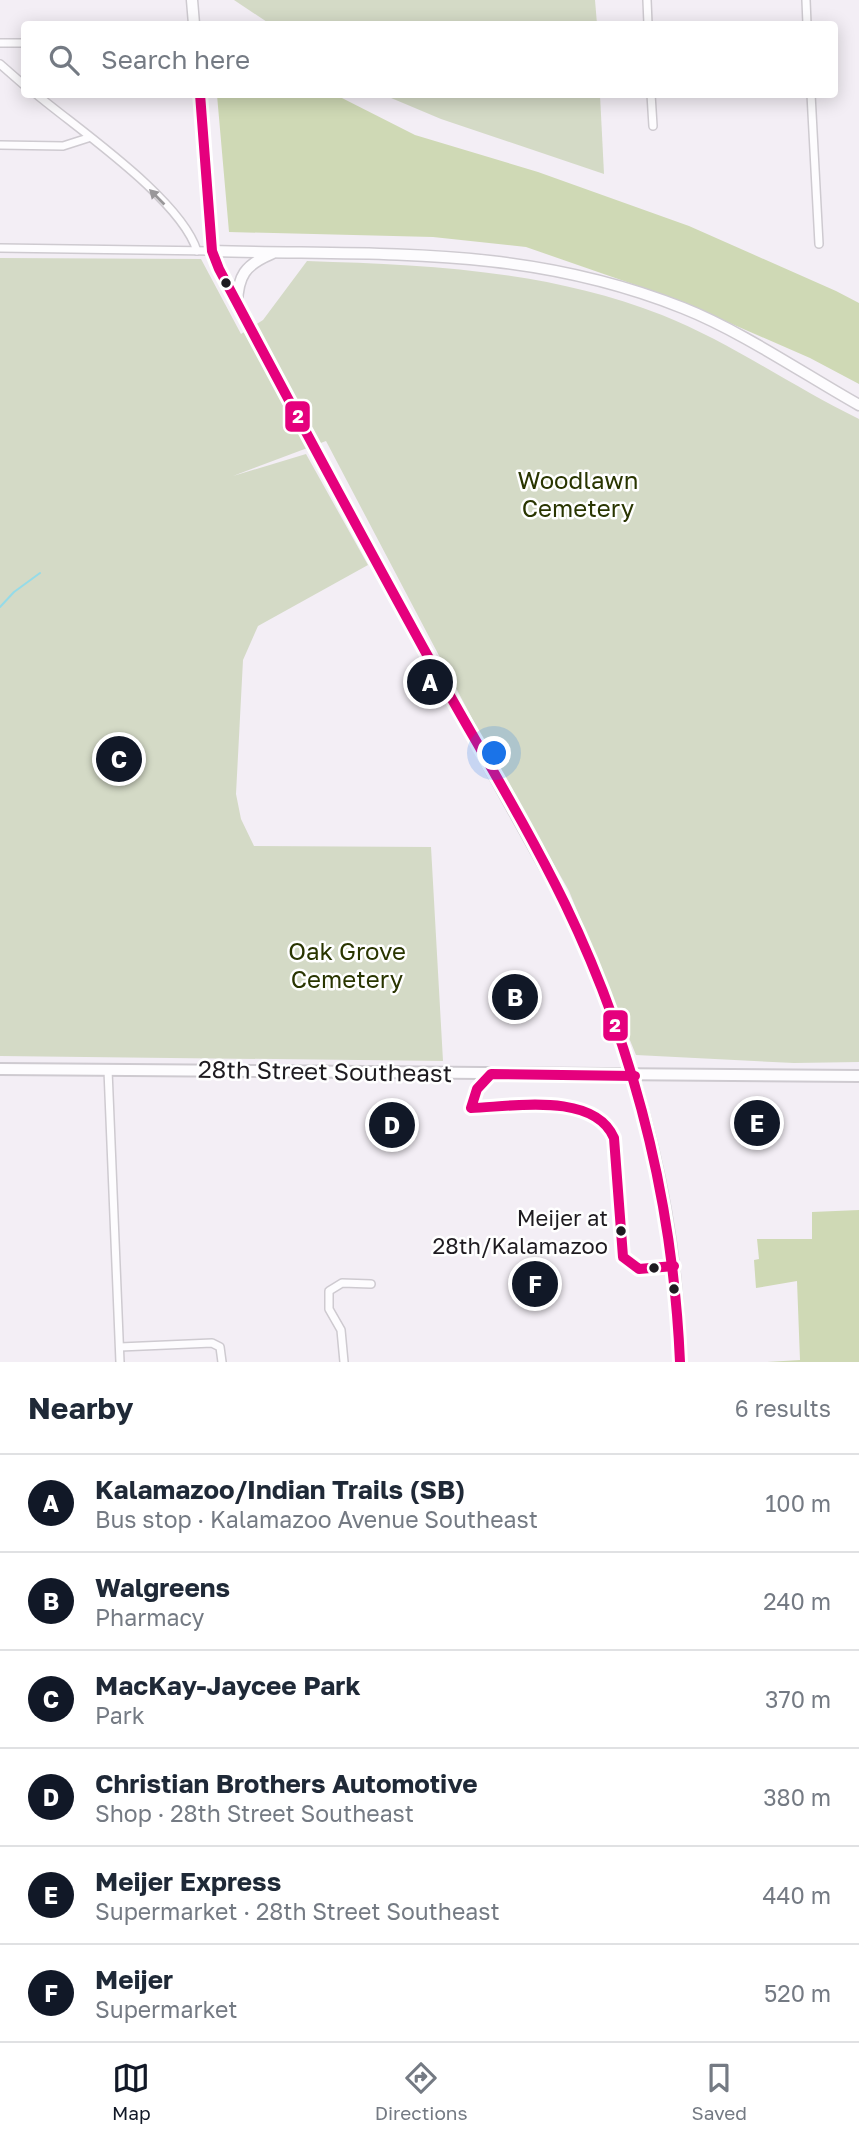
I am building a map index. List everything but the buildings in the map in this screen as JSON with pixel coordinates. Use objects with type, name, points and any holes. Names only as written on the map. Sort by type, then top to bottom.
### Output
[{"type":"main road","points":[[192,0],[194,21]]},
{"type":"main road","points":[[200,98],[212,251],[338,494],[564,902],[594,966],[635,1076],[666,1205],[678,1307],[680,1362]]},
{"type":"main road","points":[[212,251],[473,257],[588,276],[686,309],[859,405]]},
{"type":"main road","points":[[237,303],[239,279],[245,269],[256,260],[277,252]]},
{"type":"main road","name":"28th Street Southeast","points":[[0,1069],[859,1076]]},
{"type":"street","points":[[646,0],[648,21]]},
{"type":"street","points":[[806,0],[807,21]]},
{"type":"street","points":[[0,42],[21,43]]},
{"type":"street","points":[[0,64],[21,82]]},
{"type":"street","points":[[41,98],[158,198],[194,239],[197,251]]},
{"type":"street","points":[[651,98],[653,126]]},
{"type":"street","points":[[811,98],[819,244]]},
{"type":"street","points":[[0,145],[63,146],[88,138]]},
{"type":"street","points":[[0,248],[212,251]]},
{"type":"street","points":[[108,1070],[120,1362]]},
{"type":"street","points":[[344,1362],[341,1330],[329,1309],[329,1291],[342,1283],[371,1283]]},
{"type":"street","points":[[120,1347],[212,1343],[220,1347],[222,1362]]},
{"type":"green space","points":[[234,0],[595,0],[597,21],[266,21]]},
{"type":"green space","points":[[217,98],[342,98],[415,135],[538,172],[689,226],[859,303],[859,384],[810,358],[670,297],[526,247],[433,237],[229,232]]},
{"type":"green space","points":[[391,98],[600,98],[604,174],[441,119]]},
{"type":"green space","points":[[0,258],[201,259],[241,334],[263,320],[307,261],[442,268],[531,279],[619,300],[662,315],[737,351],[859,419],[859,1062],[794,1063],[636,1055],[569,891],[485,743],[326,441],[233,476],[306,454],[368,565],[258,626],[243,660],[236,794],[241,819],[254,846],[431,847],[443,1061],[0,1056]]},
{"type":"green space","points":[[859,1210],[859,1362],[767,1362],[800,1360],[797,1281],[756,1288],[754,1260],[759,1259],[757,1239],[812,1239],[812,1212]]},
{"type":"waterway","points":[[0,607],[14,592],[40,573]]},
{"type":"transit line","name":"2","points":[[200,98],[212,251],[219,269],[442,682],[549,872],[590,959],[612,1014],[646,1127],[659,1185],[669,1243],[680,1362]]},
{"type":"transit line","name":"2","points":[[635,1076],[491,1074],[477,1089],[471,1108],[550,1105],[589,1113],[604,1123],[614,1138],[623,1257],[639,1269],[674,1266]]},
{"type":"place","name":"Kalamazoo/Indian Trails (SB)","points":[[430,682]]},
{"type":"place","name":"MacKay-Jaycee Park","points":[[119,759]]},
{"type":"place","name":"Walgreens","points":[[515,997]]},
{"type":"place","name":"Meijer Express","points":[[757,1123]]},
{"type":"place","name":"Christian Brothers Automotive","points":[[392,1125]]},
{"type":"place","name":"Meijer at 28th/Kalamazoo","points":[[621,1231]]},
{"type":"place","name":"Meijer","points":[[535,1284]]},
{"type":"park label","name":"Woodlawn Cemetery","points":[[578,495]]},
{"type":"park label","name":"Oak Grove Cemetery","points":[[347,966]]}]
